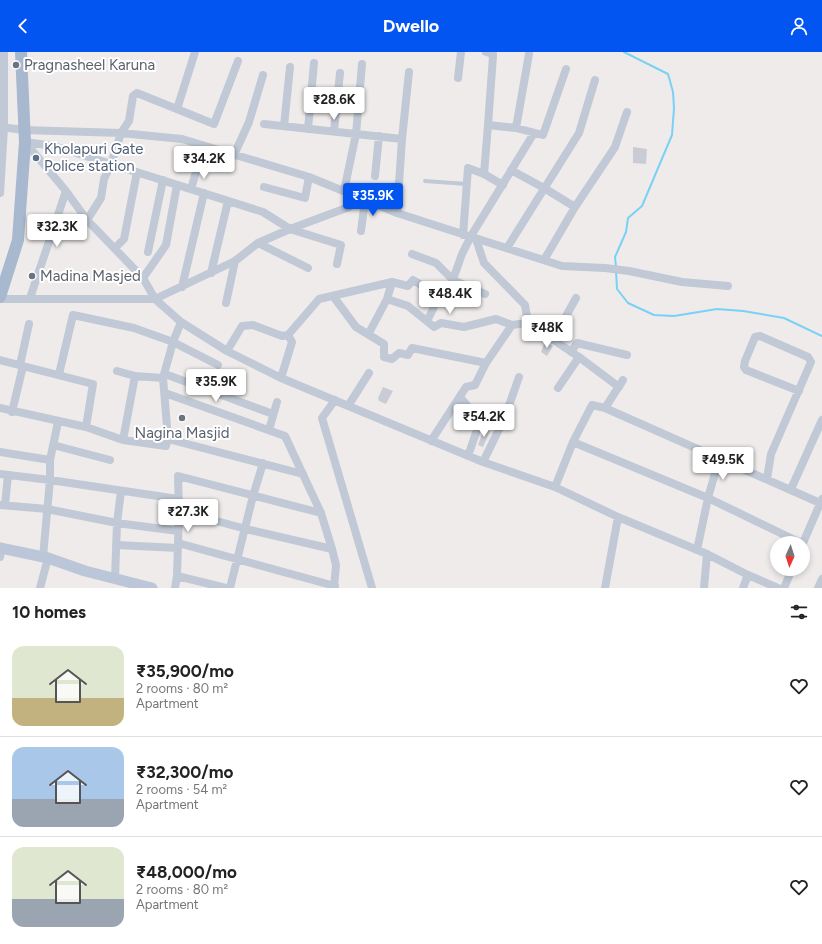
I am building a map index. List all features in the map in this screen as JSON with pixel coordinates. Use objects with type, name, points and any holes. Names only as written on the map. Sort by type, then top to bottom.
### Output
[{"type":"main road","points":[[0,298],[18,240],[25,142],[21,52]]},
{"type":"main road","points":[[1,551],[45,558],[115,579],[152,588]]},
{"type":"street","points":[[0,193],[4,52]]},
{"type":"street","points":[[177,109],[195,52]]},
{"type":"street","points":[[458,78],[461,52]]},
{"type":"street","points":[[484,174],[493,56],[493,54],[486,52]]},
{"type":"street","points":[[516,128],[529,54]]},
{"type":"street","points":[[87,220],[101,198],[104,179],[111,164],[121,133],[129,121],[133,96],[137,93],[214,124],[238,61]]},
{"type":"street","points":[[308,129],[314,63]]},
{"type":"street","points":[[344,191],[356,134],[362,64]]},
{"type":"street","points":[[284,126],[290,67]]},
{"type":"street","points":[[488,125],[516,128],[543,135],[566,68]]},
{"type":"street","points":[[397,213],[402,139],[410,72]]},
{"type":"street","points":[[334,132],[340,73]]},
{"type":"street","points":[[234,155],[249,122],[263,75]]},
{"type":"street","points":[[507,248],[579,133],[595,80]]},
{"type":"street","points":[[544,260],[575,207],[615,147],[627,112]]},
{"type":"street","points":[[264,124],[402,139]]},
{"type":"street","points":[[2,128],[121,133],[182,139],[309,177],[397,213],[562,266],[608,268],[682,282],[728,286]]},
{"type":"street","points":[[226,351],[242,326],[253,325],[282,336],[288,335],[319,299],[392,282],[408,286],[413,280],[446,299],[462,254],[470,237],[534,133]]},
{"type":"street","points":[[375,176],[379,136]]},
{"type":"street","points":[[25,142],[54,146],[263,212],[290,229],[341,245],[337,264]]},
{"type":"street","points":[[25,142],[66,191],[87,220],[143,278],[155,299],[181,322],[226,351],[280,378],[468,456],[555,487],[618,517],[707,554],[748,575],[778,588]]},
{"type":"street","points":[[191,189],[198,165]]},
{"type":"street","points":[[503,184],[468,168],[467,184],[470,237],[484,263],[525,304],[528,323]]},
{"type":"street","points":[[511,170],[575,207]]},
{"type":"street","points":[[115,248],[124,239],[137,172]]},
{"type":"street","points":[[264,187],[305,198],[309,177]]},
{"type":"street","points":[[148,252],[163,180]]},
{"type":"street","points":[[143,278],[166,245],[177,185]]},
{"type":"street","points":[[30,298],[66,191]]},
{"type":"street","points":[[182,287],[204,193]]},
{"type":"street","points":[[0,298],[155,299],[235,261],[258,243],[290,229],[349,207],[355,196]]},
{"type":"street","points":[[361,231],[365,200]]},
{"type":"street","points":[[212,273],[228,201]]},
{"type":"street","points":[[258,243],[308,268]]},
{"type":"street","points":[[412,254],[436,263],[453,280],[485,294]]},
{"type":"street","points":[[226,303],[235,261]]},
{"type":"street","points":[[369,333],[387,299],[392,282]]},
{"type":"street","points":[[427,321],[440,295]]},
{"type":"street","points":[[333,296],[356,327],[369,333],[384,344],[384,357],[392,359],[399,353],[408,355],[412,348],[486,363]]},
{"type":"street","points":[[553,340],[576,298]]},
{"type":"street","points":[[387,299],[408,306],[434,327],[441,323],[464,328],[496,319],[512,325],[528,323],[621,383],[605,408]]},
{"type":"street","points":[[59,374],[73,315],[134,328],[173,342],[218,365]]},
{"type":"street","points":[[0,408],[12,412],[86,427],[123,440],[166,446],[168,439],[164,376],[173,342],[181,322]]},
{"type":"street","points":[[12,412],[29,324]]},
{"type":"street","points":[[431,440],[466,387],[475,385],[486,363],[512,325]]},
{"type":"street","points":[[280,378],[292,342],[288,335]]},
{"type":"street","points":[[767,479],[771,454],[799,391],[811,364],[810,359],[760,336],[755,337],[744,361],[744,367],[750,371],[799,391]]},
{"type":"street","points":[[571,352],[577,343],[627,355]]},
{"type":"street","points":[[558,388],[579,357]]},
{"type":"street","points":[[0,360],[93,384],[86,427]]},
{"type":"street","points":[[117,371],[135,376],[164,376],[273,414]]},
{"type":"street","points":[[348,406],[369,373]]},
{"type":"street","points":[[123,440],[135,376]]},
{"type":"street","points":[[483,462],[505,417],[519,377]]},
{"type":"street","points":[[116,545],[178,545],[237,559],[334,587],[336,565],[321,513],[285,436],[164,393]]},
{"type":"street","points":[[460,397],[479,418],[479,424],[468,456]]},
{"type":"street","points":[[335,400],[322,418],[372,588]]},
{"type":"street","points":[[269,430],[277,402]]},
{"type":"street","points":[[555,487],[573,442],[592,404],[605,408],[719,459],[821,501],[805,536]]},
{"type":"street","points":[[791,489],[822,420]]},
{"type":"street","points":[[40,588],[45,558],[50,460],[58,422]]},
{"type":"street","points":[[168,439],[303,474]]},
{"type":"street","points":[[573,442],[708,498],[787,536]]},
{"type":"street","points":[[53,445],[110,460]]},
{"type":"street","points":[[0,452],[50,460]]},
{"type":"street","points":[[697,550],[708,498],[719,459]]},
{"type":"street","points":[[230,588],[246,529],[253,496],[263,463]]},
{"type":"street","points":[[178,499],[4,474],[2,505],[47,509],[117,523],[178,531]]},
{"type":"street","points":[[175,588],[177,576],[179,511],[178,476],[321,513]]},
{"type":"street","points":[[115,579],[117,523],[121,491]]},
{"type":"street","points":[[179,511],[246,529],[332,549]]},
{"type":"street","points":[[607,587],[618,517]]},
{"type":"street","points":[[704,588],[707,554]]},
{"type":"street","points":[[743,588],[748,575]]},
{"type":"street","points":[[177,576],[226,588]]},
{"type":"street","points":[[784,588],[789,576]]},
{"type":"street","points":[[818,588],[822,579]]},
{"type":"lane","points":[[425,181],[467,184]]},
{"type":"building","points":[[633,147],[647,149],[646,164],[633,163]]},
{"type":"building","points":[[545,341],[553,346],[547,356],[541,352]]},
{"type":"building","points":[[383,387],[393,391],[386,404],[379,401],[378,398]]},
{"type":"building","points":[[484,429],[490,431],[483,447],[478,445]]},
{"type":"waterway","points":[[616,267],[615,257],[626,232],[628,218],[642,206],[672,135],[674,108],[673,92],[668,74],[624,52]]},
{"type":"waterway","points":[[616,271],[617,289],[628,303],[654,315],[674,316],[717,309],[743,311],[784,318],[822,336]]},
{"type":"place","name":"Pragnasheel Karuna","points":[[16,65]]},
{"type":"place","name":"Kholapuri Gate Police station","points":[[36,158]]},
{"type":"place","name":"Madina Masjed","points":[[32,276]]},
{"type":"place","name":"Nagina Masjid","points":[[182,418]]}]
